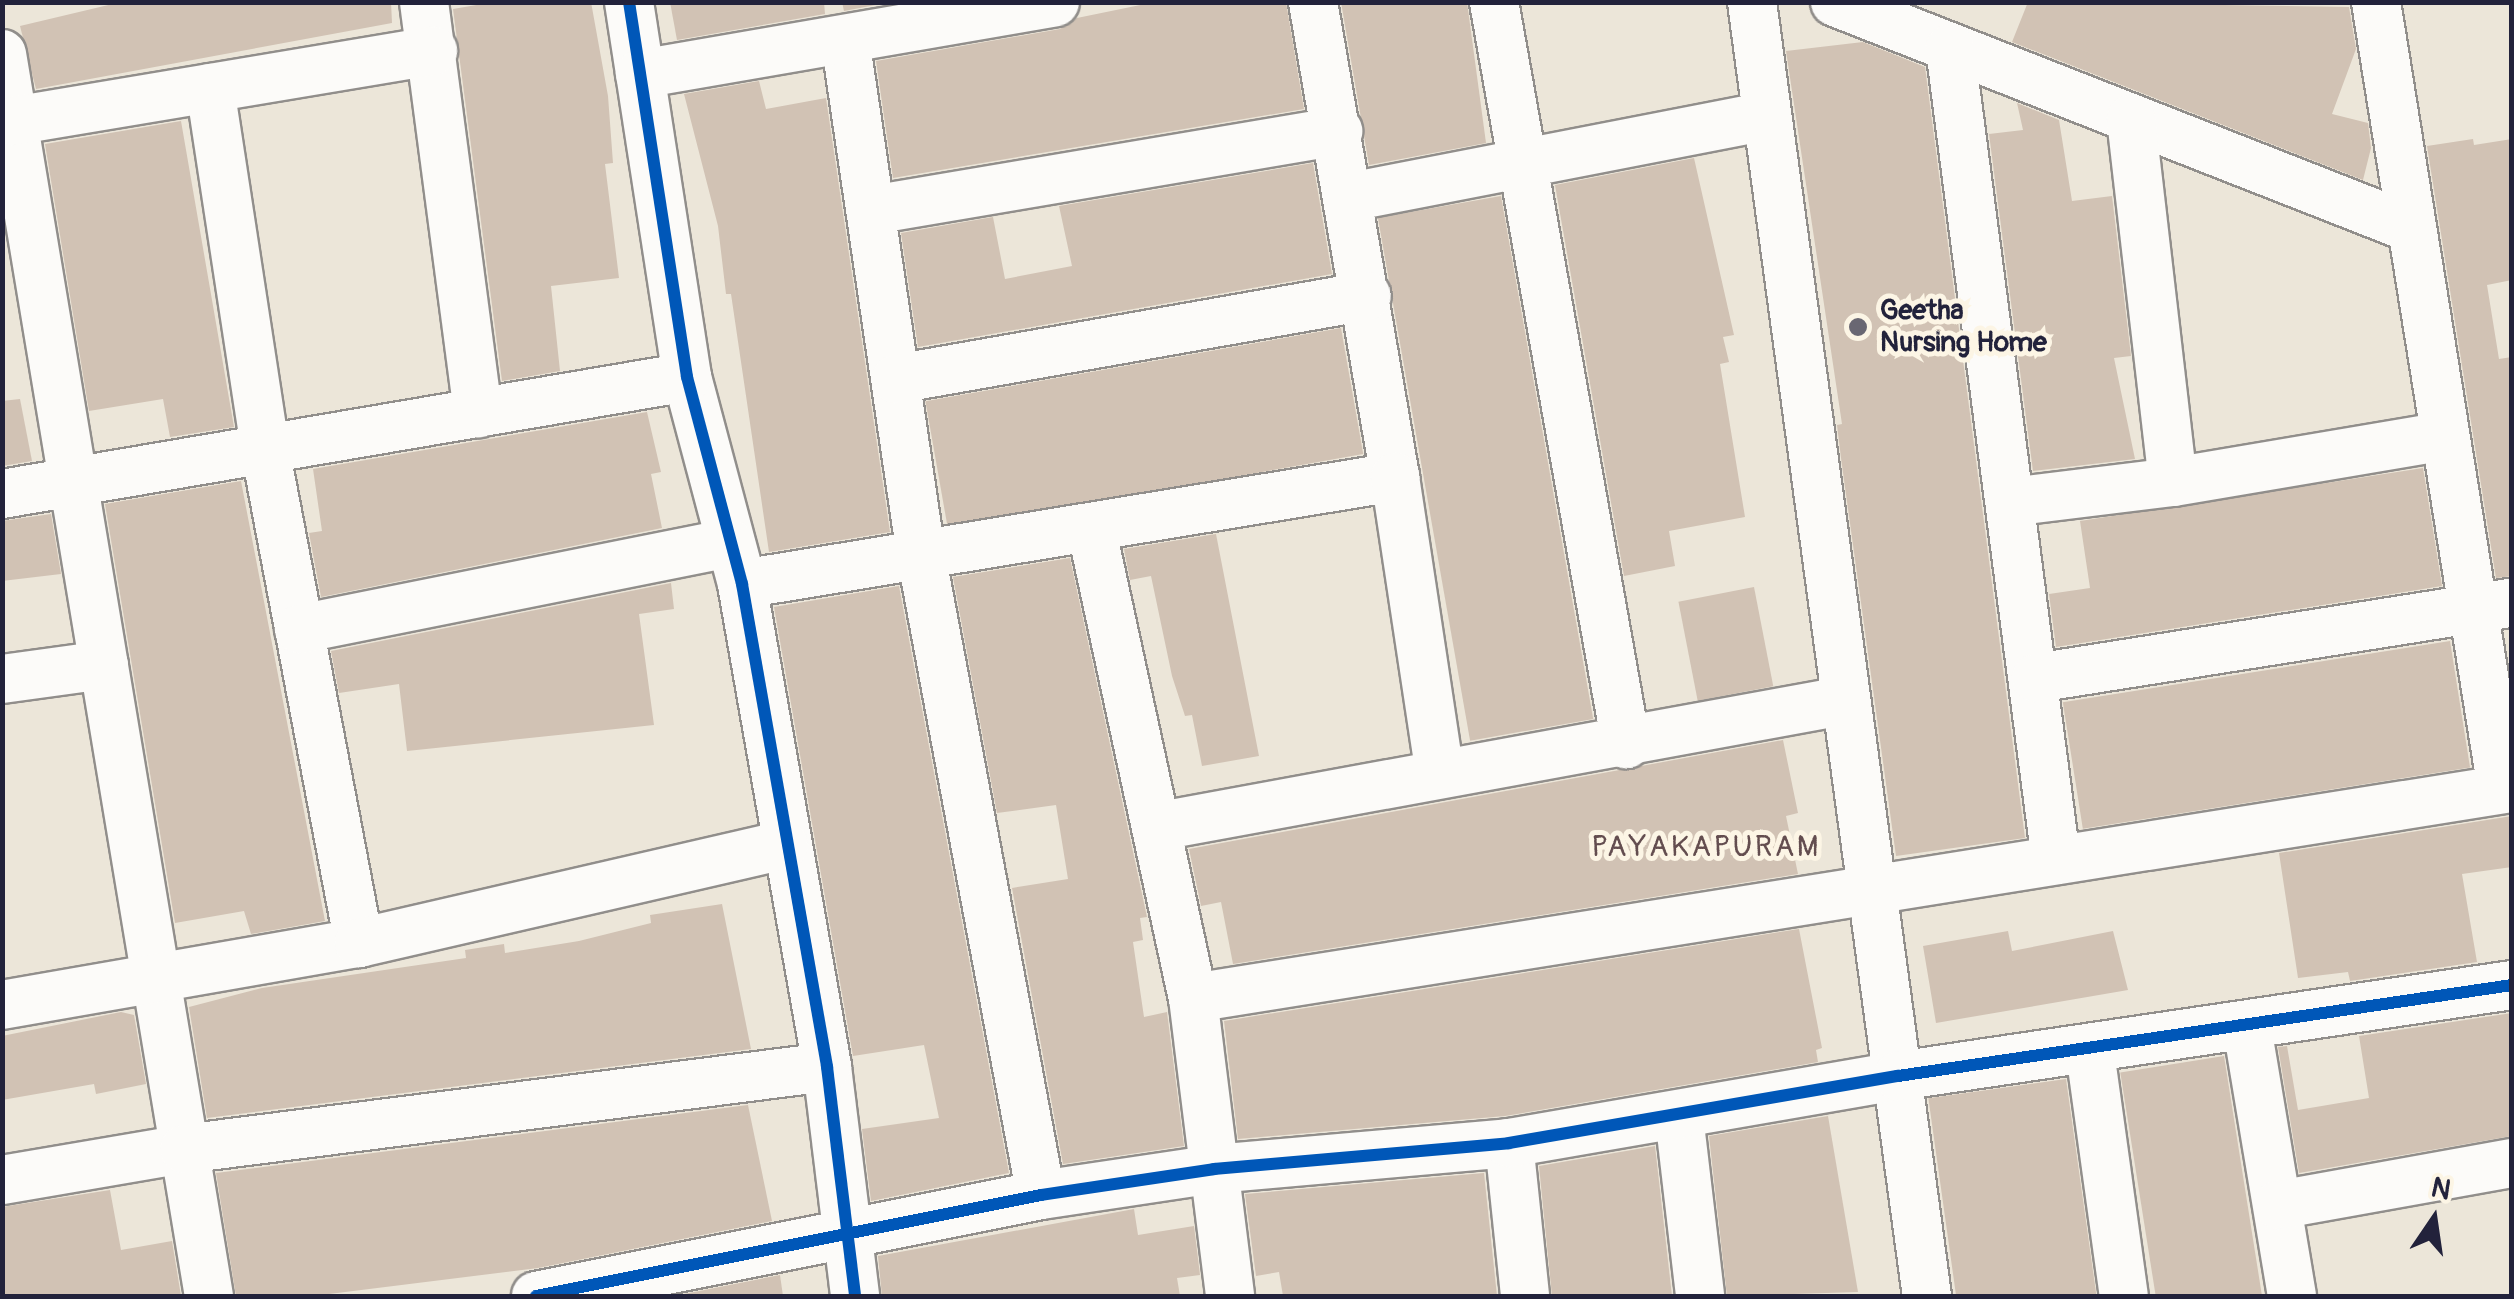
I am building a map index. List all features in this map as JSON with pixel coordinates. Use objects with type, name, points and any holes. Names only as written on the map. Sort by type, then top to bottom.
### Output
[{"type":"street","points":[[424,2],[478,412]]},
{"type":"street","points":[[629,2],[687,377],[736,564],[827,1067],[856,1296]]},
{"type":"street","points":[[640,74],[1055,2]]},
{"type":"street","points":[[1313,2],[1350,197],[1440,774]]},
{"type":"street","points":[[1494,2],[1520,168],[1626,744]]},
{"type":"street","points":[[1752,2],[1842,701],[1927,1296]]},
{"type":"street","points":[[1834,2],[2411,228]]},
{"type":"street","points":[[1193,998],[2507,788],[2493,606],[2445,436],[2376,2]]},
{"type":"street","points":[[845,38],[921,554],[1040,1195]]},
{"type":"street","points":[[1950,48],[2036,678],[2056,860]]},
{"type":"street","points":[[14,121],[433,51]]},
{"type":"street","points":[[2,54],[14,121],[24,313],[74,482],[209,1296]]},
{"type":"street","points":[[210,88],[265,449],[359,943]]},
{"type":"street","points":[[1350,197],[1520,168],[1766,116]]},
{"type":"street","points":[[2131,119],[2173,482]]},
{"type":"street","points":[[872,210],[1338,131]]},
{"type":"street","points":[[896,379],[1366,296]]},
{"type":"street","points":[[2,494],[687,377]]},
{"type":"street","points":[[2010,502],[2173,482],[2445,436]]},
{"type":"street","points":[[299,628],[736,564],[921,554],[1395,477]]},
{"type":"street","points":[[1092,526],[1160,826],[1168,907],[1193,998],[1230,1296]]},
{"type":"street","points":[[2036,678],[2493,606]]},
{"type":"street","points":[[2,679],[104,665]]},
{"type":"street","points":[[1160,826],[1626,744],[1842,701]]},
{"type":"street","points":[[2,1004],[359,943],[784,844]]},
{"type":"street","points":[[536,1296],[616,1290],[847,1231],[1040,1195],[1214,1169],[1509,1143],[1898,1076],[2090,1052],[2512,985]]},
{"type":"street","points":[[2247,1026],[2292,1296]]},
{"type":"street","points":[[2090,1052],[2124,1296]]},
{"type":"street","points":[[2,1180],[184,1149],[827,1067]]},
{"type":"street","points":[[1679,1116],[1700,1296]]},
{"type":"street","points":[[1509,1143],[1525,1296]]},
{"type":"street","points":[[2278,1205],[2512,1163]]},
{"type":"building","points":[[121,2],[391,2],[392,23],[36,89],[20,26]]},
{"type":"building","points":[[494,2],[591,2],[608,96],[613,163],[605,164],[619,278],[551,286],[560,371],[502,381],[453,9]]},
{"type":"building","points":[[670,2],[824,2],[825,14],[677,40]]},
{"type":"building","points":[[842,2],[891,2],[844,11]]},
{"type":"building","points":[[1155,2],[1286,2],[1304,109],[893,178],[876,61],[1060,29],[1077,18]]},
{"type":"building","points":[[1341,2],[1467,2],[1486,143],[1369,165]]},
{"type":"building","points":[[2028,2],[2349,7],[2356,49],[2332,114],[2368,123],[2371,148],[2363,180],[2012,42]]},
{"type":"building","points":[[1863,42],[1925,67],[2025,838],[1896,856],[1841,458],[1837,425],[1842,424],[1786,51]]},
{"type":"building","points":[[759,81],[766,109],[826,98],[890,532],[769,552],[731,294],[726,294],[718,226],[684,94]]},
{"type":"building","points":[[2017,103],[2059,120],[2072,201],[2112,196],[2131,356],[2114,358],[2135,459],[2033,471],[1989,134],[2023,130]]},
{"type":"building","points":[[181,121],[234,427],[170,437],[163,399],[89,411],[45,144]]},
{"type":"building","points":[[2473,139],[2474,145],[2512,139],[2512,280],[2487,285],[2499,359],[2512,357],[2512,576],[2496,578],[2427,146]]},
{"type":"building","points":[[1694,158],[1734,335],[1723,337],[1729,362],[1720,364],[1745,517],[1669,531],[1675,566],[1624,576],[1555,185]]},
{"type":"building","points":[[1313,163],[1332,274],[918,347],[901,233],[993,217],[1005,279],[1072,266],[1059,206]]},
{"type":"building","points":[[1501,196],[1593,719],[1470,741],[1378,218]]},
{"type":"building","points":[[1341,328],[1363,454],[948,527],[925,401]]},
{"type":"building","points":[[20,399],[32,461],[2,466],[2,401]]},
{"type":"building","points":[[647,412],[661,472],[651,474],[662,528],[321,597],[309,533],[322,531],[313,469]]},
{"type":"building","points":[[2423,468],[2442,586],[2056,647],[2049,594],[2090,588],[2080,521]]},
{"type":"building","points":[[241,481],[325,921],[251,934],[244,911],[175,923],[105,504]]},
{"type":"building","points":[[51,514],[61,574],[2,581],[2,521]]},
{"type":"building","points":[[1216,534],[1259,756],[1202,766],[1192,715],[1185,716],[1172,676],[1151,576],[1130,580],[1124,549]]},
{"type":"building","points":[[1070,558],[1147,917],[1140,918],[1143,940],[1133,942],[1144,1017],[1167,1012],[1184,1146],[1063,1164],[1012,888],[1068,879],[1056,805],[997,813],[953,577]]},
{"type":"building","points":[[671,583],[674,609],[639,614],[654,725],[407,751],[399,684],[339,693],[331,651]]},
{"type":"building","points":[[899,586],[1009,1173],[871,1201],[862,1129],[939,1118],[924,1045],[853,1056],[774,607]]},
{"type":"building","points":[[1754,587],[1773,686],[1698,701],[1678,602]]},
{"type":"building","points":[[2450,641],[2470,767],[2083,829],[2063,702]]},
{"type":"building","points":[[1783,740],[1798,813],[1786,816],[1798,874],[1233,964],[1221,902],[1201,906],[1189,849]]},
{"type":"building","points":[[2512,816],[2512,867],[2462,874],[2477,962],[2350,981],[2348,972],[2298,978],[2279,853]]},
{"type":"building","points":[[722,904],[751,1049],[207,1118],[189,1007],[262,988],[466,958],[465,950],[504,944],[505,953],[579,941],[651,923],[650,915]]},
{"type":"building","points":[[1799,929],[1822,1048],[1816,1050],[1818,1062],[1505,1116],[1238,1139],[1224,1021]]},
{"type":"building","points":[[2008,931],[2012,951],[2113,931],[2128,990],[1936,1023],[1923,946]]},
{"type":"building","points":[[121,1012],[134,1015],[146,1084],[96,1094],[94,1084],[2,1100],[2,1036]]},
{"type":"building","points":[[2512,1013],[2512,1136],[2299,1173],[2278,1047],[2287,1046],[2298,1110],[2369,1098],[2359,1036]]},
{"type":"building","points":[[2224,1056],[2262,1296],[2156,1296],[2120,1072]]},
{"type":"building","points":[[2066,1079],[2096,1296],[1956,1296],[1928,1098]]},
{"type":"building","points":[[748,1105],[772,1221],[538,1268],[313,1296],[236,1296],[216,1173]]},
{"type":"building","points":[[1828,1116],[1858,1292],[1727,1296],[1709,1136]]},
{"type":"building","points":[[1655,1146],[1672,1296],[1552,1296],[1539,1166]]},
{"type":"building","points":[[1484,1173],[1497,1296],[1283,1296],[1279,1272],[1256,1276],[1245,1194]]},
{"type":"building","points":[[110,1190],[121,1250],[172,1241],[181,1296],[2,1296],[2,1207]]},
{"type":"building","points":[[1134,1209],[1138,1235],[1194,1226],[1200,1275],[1177,1278],[1180,1296],[882,1296],[878,1256]]},
{"type":"building","points":[[780,1275],[783,1296],[674,1296]]},
{"type":"cycle path","points":[[629,2],[687,377],[742,584],[827,1067],[855,1296]]},
{"type":"cycle path","points":[[536,1296],[1041,1195],[1214,1169],[1509,1143],[1898,1076],[2512,985]]},
{"type":"place","name":"Geetha Nursing Home","points":[[1858,327]]},
{"type":"district","name":"PAYAKAPURAM","points":[[1706,847]]}]
